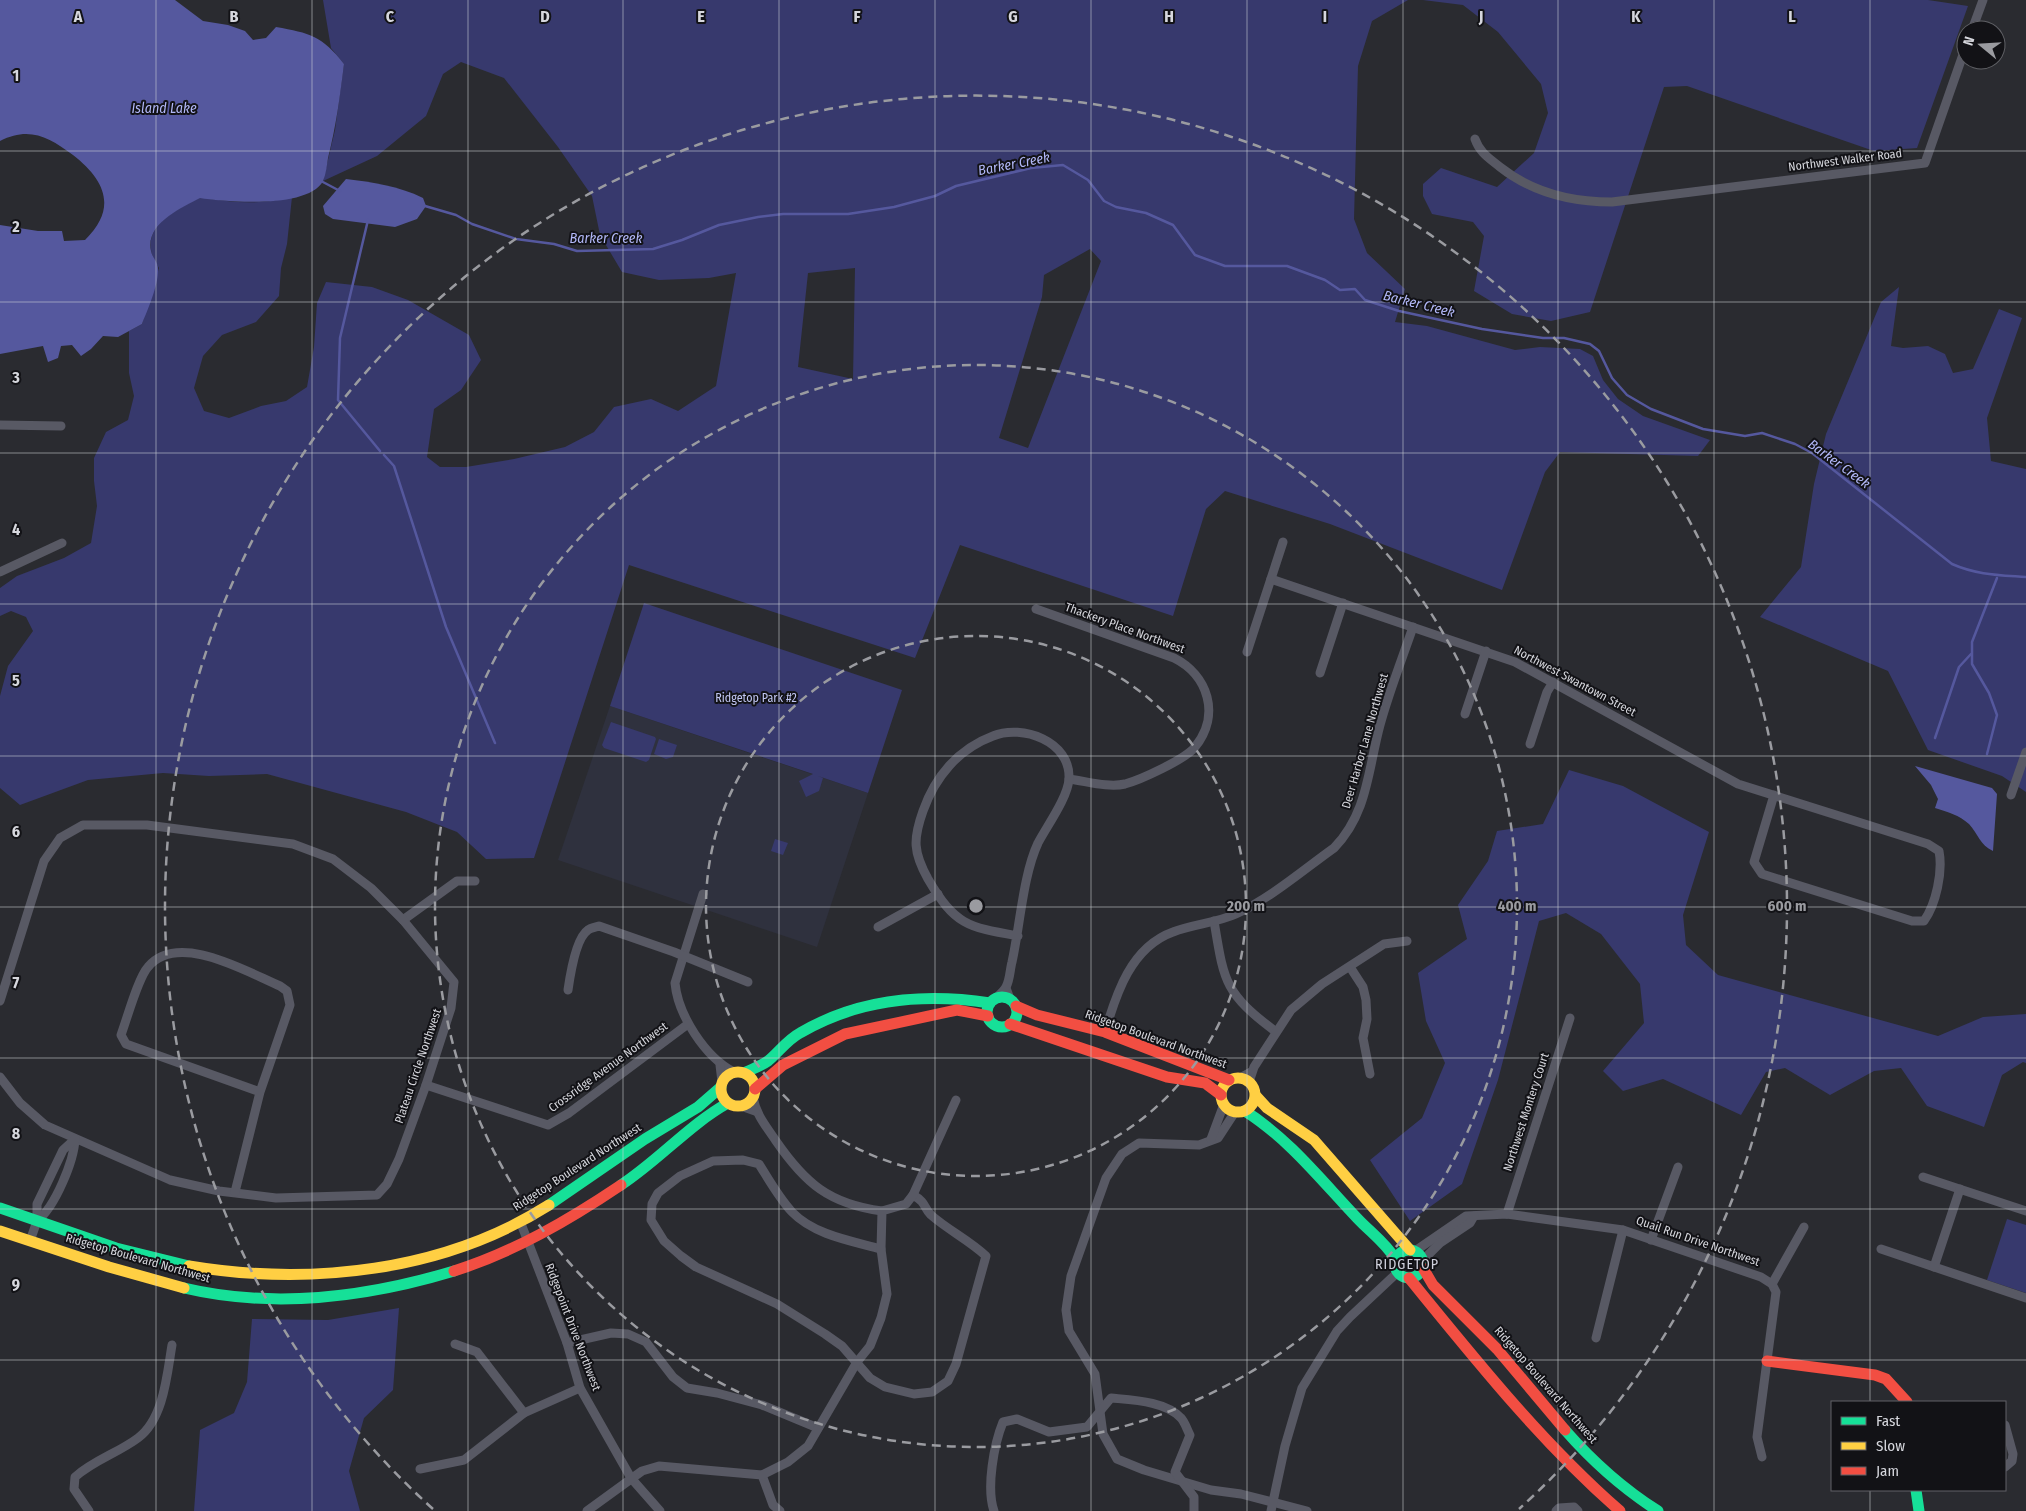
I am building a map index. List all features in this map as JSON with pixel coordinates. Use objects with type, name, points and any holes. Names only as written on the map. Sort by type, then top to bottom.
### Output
[{"type":"main road","points":[[953,997],[993,1001],[1010,998],[1016,1016],[1010,1024],[996,1025],[988,1016],[957,1010],[845,1034],[783,1065],[754,1093],[748,1103],[741,1106],[728,1102],[724,1098],[722,1084],[739,1072],[766,1062],[799,1033],[829,1018],[854,1010],[900,1000],[953,997]]},
{"type":"main road","name":"Ridgetop Boulevard Northwest","points":[[1010,998],[1037,1015],[1105,1032],[1242,1078]]},
{"type":"main road","points":[[988,1016],[993,1001]]},
{"type":"main road","name":"Ridgetop Boulevard Northwest","points":[[1010,1024],[1167,1077],[1205,1082],[1222,1100]]},
{"type":"main road","points":[[739,1072],[752,1079],[754,1093]]},
{"type":"main road","points":[[1409,1278],[1419,1274],[1423,1264],[1412,1250],[1396,1238],[1363,1194],[1313,1140],[1296,1124],[1261,1104],[1242,1078],[1222,1090],[1222,1100],[1240,1112],[1274,1129],[1355,1217],[1389,1249],[1397,1266],[1488,1374],[1568,1462],[1620,1511]]},
{"type":"main road","name":"Ridgetop Boulevard Northwest","points":[[0,1208],[120,1249],[186,1266],[227,1273],[300,1276],[364,1270],[434,1255],[520,1221],[598,1172],[652,1134],[691,1113],[722,1084]]},
{"type":"main road","points":[[1240,1112],[1252,1105],[1256,1096]]},
{"type":"main road","name":"Ridgetop Boulevard Northwest","points":[[0,1231],[108,1266],[223,1296],[284,1298],[363,1293],[415,1283],[447,1274],[528,1243],[606,1196],[655,1161],[706,1115],[728,1102]]},
{"type":"main road","points":[[1397,1266],[1402,1252],[1412,1250]]},
{"type":"main road","name":"Ridgetop Boulevard Northwest","points":[[1423,1264],[1432,1286],[1477,1327],[1586,1452],[1620,1484],[1658,1511]]},
{"type":"main road","points":[[1768,1361],[1886,1378],[1906,1401]]},
{"type":"main road","points":[[1916,1491],[1919,1511]]},
{"type":"street","points":[[1975,20],[1982,0]]},
{"type":"street","name":"Northwest Walker Road","points":[[1474,139],[1480,152],[1503,170],[1529,186],[1556,196],[1591,202],[1646,198],[1925,162],[1958,70]]},
{"type":"street","points":[[0,425],[61,426]]},
{"type":"street","points":[[1247,652],[1283,542]]},
{"type":"street","points":[[0,572],[62,543]]},
{"type":"street","name":"Northwest Swantown Street","points":[[1271,578],[1486,651],[1526,667],[1738,784],[1774,795],[1928,844],[1939,851],[1941,861],[1932,910],[1924,921],[1912,921],[1762,874],[1754,862],[1774,795]]},
{"type":"street","points":[[1320,673],[1344,603]]},
{"type":"street","name":"Thackery Place Northwest","points":[[1036,609],[1174,658],[1186,664],[1198,676],[1206,691],[1209,706],[1206,722],[1195,747],[1177,762],[1123,785],[1069,779]]},
{"type":"street","name":"Deer Harbor Lane Northwest","points":[[1105,1032],[1120,985],[1133,963],[1155,942],[1172,932],[1214,921],[1245,909],[1334,848],[1352,827],[1360,811],[1369,782],[1380,726],[1413,627]]},
{"type":"street","points":[[1465,714],[1486,651]]},
{"type":"street","points":[[1530,744],[1547,692],[1553,682]]},
{"type":"street","points":[[1010,998],[1018,936],[1036,847],[1065,791],[1069,779],[1062,754],[1046,740],[1008,732],[992,736],[957,757],[936,781],[929,793],[916,833],[916,852],[922,868],[948,910],[962,922],[993,932],[1018,936]]},
{"type":"street","points":[[2011,795],[2026,752]]},
{"type":"street","name":"Plateau Circle Northwest","points":[[0,1001],[44,861],[60,838],[83,825],[147,825],[293,844],[333,859],[371,888],[403,920],[454,982],[451,1008],[426,1085],[399,1159],[387,1184],[377,1195],[276,1198],[219,1191],[170,1180],[45,1125],[20,1103],[0,1077]]},
{"type":"street","points":[[403,920],[457,881],[476,881]]},
{"type":"street","points":[[703,894],[675,983],[676,996],[688,1024],[720,1065],[739,1072]]},
{"type":"street","points":[[878,927],[938,894]]},
{"type":"street","points":[[1214,921],[1221,961],[1226,979],[1232,991],[1249,1012],[1275,1031]]},
{"type":"street","points":[[568,990],[572,965],[583,936],[588,930],[599,926],[748,982]]},
{"type":"street","points":[[1242,1078],[1291,1010],[1322,984],[1384,944],[1407,941]]},
{"type":"street","points":[[235,1192],[260,1092],[290,1004],[288,991],[203,954],[166,953],[155,960],[146,968],[121,1035],[126,1044],[260,1092]]},
{"type":"street","points":[[1350,967],[1363,986],[1366,1000],[1367,1019],[1363,1038],[1370,1074]]},
{"type":"street","name":"Northwest Montery Court","points":[[1507,1214],[1570,1018]]},
{"type":"street","name":"Crossridge Avenue Northwest","points":[[426,1085],[548,1125],[569,1113],[688,1024]]},
{"type":"street","points":[[720,1065],[722,1084]]},
{"type":"street","points":[[754,1093],[755,1111],[795,1168],[809,1181],[839,1201],[862,1208],[882,1211],[906,1204],[913,1195],[956,1100]]},
{"type":"street","points":[[1211,1139],[1222,1100]]},
{"type":"street","points":[[741,1106],[755,1111]]},
{"type":"street","points":[[1240,1112],[1218,1138],[1199,1145],[1139,1143],[1122,1154],[1106,1178],[1071,1276],[1066,1310],[1069,1331],[1095,1374],[1103,1434],[1117,1459],[1182,1482],[1211,1490],[1241,1494],[1272,1507],[1307,1511]]},
{"type":"street","points":[[30,1240],[37,1221],[48,1209],[73,1156],[75,1139]]},
{"type":"street","points":[[881,1249],[839,1238],[816,1228],[793,1213],[759,1164],[743,1160],[712,1162],[680,1176],[658,1193],[652,1204],[652,1220],[664,1241],[696,1267],[777,1304],[842,1346],[870,1378],[885,1387],[914,1394],[932,1392],[948,1381],[956,1364],[986,1256],[970,1241],[930,1214],[925,1202],[913,1195]]},
{"type":"street","points":[[1651,1240],[1678,1167]]},
{"type":"street","points":[[1923,1176],[2026,1211]]},
{"type":"street","points":[[1934,1267],[1960,1189]]},
{"type":"street","points":[[587,1511],[642,1471],[659,1466],[762,1475],[788,1462],[808,1446],[857,1362],[870,1346],[881,1318],[887,1294],[881,1249],[882,1211]]},
{"type":"street","name":"Quail Run Drive Northwest","points":[[1412,1250],[1466,1216],[1507,1214],[1623,1230],[1761,1277],[1772,1284]]},
{"type":"street","points":[[1423,1264],[1446,1239],[1470,1223],[1474,1216]]},
{"type":"street","name":"Ridgepoint Drive Northwest","points":[[520,1221],[567,1343],[580,1388],[632,1478],[660,1511]]},
{"type":"street","points":[[1762,1457],[1757,1437],[1776,1292],[1772,1284],[1804,1227]]},
{"type":"street","points":[[1596,1338],[1623,1230]]},
{"type":"street","points":[[1881,1249],[2026,1298]]},
{"type":"street","points":[[1272,1507],[1285,1446],[1302,1388],[1324,1349],[1338,1331],[1397,1266]]},
{"type":"street","points":[[567,1343],[611,1333],[628,1334],[646,1342],[673,1377],[687,1388],[716,1393],[762,1405],[818,1428]]},
{"type":"street","points":[[455,1344],[476,1352],[524,1413]]},
{"type":"street","points":[[89,1511],[74,1490],[75,1477],[106,1455],[139,1438],[156,1415],[172,1345]]},
{"type":"street","points":[[420,1469],[464,1460],[524,1413],[580,1388]]},
{"type":"street","points":[[994,1511],[992,1482],[996,1440],[1003,1422],[1017,1419],[1049,1432],[1086,1427],[1111,1398],[1163,1407],[1182,1418],[1190,1435],[1175,1472],[1194,1497],[1194,1511]]},
{"type":"street","points":[[2006,1429],[2013,1454],[2012,1461],[2006,1466]]},
{"type":"street","points":[[762,1475],[773,1505],[780,1511]]},
{"type":"street","points":[[1556,1511],[1559,1508],[1574,1507],[1578,1511]]},
{"type":"shaded area","points":[[610,706],[868,793],[817,947],[558,860]]},
{"type":"green space","points":[[323,0],[1408,0],[1372,21],[1358,66],[1354,219],[1367,253],[1405,289],[1395,322],[1427,326],[1515,350],[1540,347],[1580,349],[1593,356],[1603,380],[1618,399],[1643,416],[1710,440],[1698,456],[1560,452],[1545,472],[1502,590],[1330,524],[1225,491],[1206,509],[1173,616],[960,545],[915,658],[629,565],[534,858],[486,859],[457,832],[406,812],[267,774],[209,776],[163,773],[88,780],[20,805],[0,788],[0,696],[8,666],[33,631],[26,617],[11,611],[0,616],[0,588],[17,576],[64,558],[91,543],[97,506],[94,458],[106,432],[128,420],[134,396],[129,373],[129,331],[142,324],[159,268],[151,251],[151,239],[154,231],[175,211],[200,197],[246,202],[280,200],[292,197],[287,244],[281,268],[279,296],[256,322],[222,335],[203,356],[194,388],[204,411],[229,418],[261,406],[286,401],[307,387],[314,347],[317,303],[326,282],[372,287],[408,300],[469,335],[481,360],[461,390],[434,409],[427,457],[440,467],[466,467],[514,459],[565,447],[594,432],[614,407],[651,399],[678,411],[716,386],[736,273],[709,278],[659,280],[622,272],[600,235],[592,196],[558,147],[504,78],[461,62],[443,74],[426,116],[377,156],[323,181],[335,130],[344,64],[331,48]],"holes":[[[1090,249],[1101,261],[1028,448],[999,438],[1042,297],[1044,275]],[[855,268],[853,379],[798,367],[808,273]]]},
{"type":"green space","points":[[1423,0],[1928,0],[1968,6],[1963,20],[1956,20],[1956,39],[1917,148],[1874,151],[1687,86],[1664,87],[1590,312],[1551,321],[1512,314],[1474,291],[1484,236],[1473,222],[1432,214],[1423,196],[1423,184],[1441,168],[1497,187],[1534,153],[1548,113],[1541,84],[1498,32],[1463,5]]},
{"type":"green space","points":[[1899,287],[1891,346],[1903,348],[1928,346],[1945,354],[1953,373],[1973,369],[1999,309],[2022,318],[1987,418],[1991,461],[2026,469],[2026,792],[2002,776],[1928,750],[1888,671],[1760,617],[1801,567],[1814,484],[1826,434],[1881,302]]},
{"type":"green space","name":"Ridgetop Park #2","points":[[644,603],[902,690],[868,793],[818,776],[823,778],[819,791],[806,797],[799,781],[813,774],[610,706]]},
{"type":"green space","points":[[611,722],[655,737],[649,760],[646,762],[604,748],[602,745]]},
{"type":"green space","points":[[659,739],[677,745],[673,757],[666,759],[654,754]]},
{"type":"green space","points":[[1569,770],[1623,786],[1709,832],[1683,915],[1686,945],[1718,975],[1938,1036],[1983,1017],[2026,1014],[2026,1063],[2023,1062],[2002,1075],[1984,1127],[1927,1106],[1901,1068],[1874,1071],[1830,1095],[1785,1068],[1766,1072],[1741,1115],[1663,1079],[1623,1091],[1603,1071],[1644,1023],[1640,984],[1601,934],[1566,913],[1539,921],[1498,1080],[1462,1184],[1410,1221],[1370,1160],[1422,1118],[1445,1063],[1426,1021],[1418,973],[1467,939],[1458,905],[1488,861],[1497,831],[1543,824]]},
{"type":"green space","points":[[775,839],[788,843],[783,855],[771,851]]},
{"type":"green space","points":[[2007,1219],[2026,1225],[2026,1293],[1987,1280]]},
{"type":"green space","points":[[399,1308],[393,1390],[364,1418],[349,1471],[360,1511],[194,1511],[200,1430],[234,1413],[247,1382],[252,1319],[328,1320]]},
{"type":"water","name":"Island Lake","points":[[0,0],[175,0],[203,21],[228,25],[245,31],[253,40],[266,38],[276,27],[298,31],[314,37],[329,47],[344,64],[336,123],[323,181],[314,190],[301,196],[284,200],[246,202],[200,198],[183,207],[166,218],[153,233],[151,251],[158,266],[158,274],[153,296],[142,324],[118,337],[103,336],[91,349],[81,356],[72,345],[61,346],[58,358],[48,362],[43,346],[0,354],[0,225],[38,231],[62,231],[64,241],[85,240],[102,217],[104,206],[100,184],[93,174],[73,155],[56,143],[30,134],[20,134],[0,141]]},
{"type":"water","points":[[346,179],[404,190],[423,198],[426,206],[417,219],[395,227],[333,219],[325,214],[323,206]]},
{"type":"water","points":[[1915,766],[1992,788],[1997,794],[1993,851],[1982,842],[1969,824],[1961,818],[1935,808],[1938,799],[1931,785]]},
{"type":"waterway","name":"Barker Creek","points":[[425,206],[456,215],[472,224],[516,239],[554,244],[577,251],[653,249],[719,225],[758,217],[783,214],[848,214],[894,207],[935,196],[956,186],[1031,168],[1063,165],[1088,180],[1104,201],[1116,207],[1146,213],[1173,225],[1195,255],[1225,266],[1287,266],[1325,280],[1340,290],[1355,289],[1365,300],[1399,311],[1482,329],[1543,338],[1564,338],[1590,344],[1599,351],[1612,378],[1627,395],[1651,409],[1703,429],[1745,436],[1762,433],[1795,444],[1812,453],[1952,564],[1979,572],[2026,577]]},
{"type":"waterway","points":[[321,181],[340,191]]},
{"type":"waterway","points":[[368,220],[340,338],[338,400],[380,451]]},
{"type":"waterway","points":[[384,455],[394,466],[446,627],[495,743]]},
{"type":"waterway","points":[[1987,754],[1997,715],[1989,693],[1972,664],[1972,642],[1997,578]]},
{"type":"waterway","points":[[1935,738],[1959,667],[1971,654]]},
{"type":"traffic: fast","points":[[1002,997],[1008,998],[1016,1006],[1017,1012],[1016,1018],[1008,1026],[1002,1027],[996,1026],[988,1018],[987,1012],[988,1006],[996,998],[1002,997]]},
{"type":"traffic: fast","points":[[744,1073],[768,1061],[800,1033],[822,1022],[868,1006],[916,999],[965,1000],[990,1003]]},
{"type":"traffic: fast","points":[[549,1205],[645,1139],[698,1107],[721,1087]]},
{"type":"traffic: fast","points":[[621,1185],[701,1121],[728,1103]]},
{"type":"traffic: fast","points":[[1245,1111],[1290,1147],[1383,1243],[1396,1260]]},
{"type":"traffic: fast","points":[[0,1208],[116,1248],[189,1266]]},
{"type":"traffic: fast","points":[[1409,1250],[1419,1254],[1423,1264],[1419,1274],[1409,1278],[1399,1274],[1395,1264],[1399,1254],[1409,1250]]},
{"type":"traffic: fast","points":[[184,1288],[252,1298],[320,1297],[388,1288],[454,1271]]},
{"type":"traffic: fast","points":[[1565,1430],[1608,1474],[1658,1511]]},
{"type":"traffic: fast","points":[[1916,1491],[1919,1511]]},
{"type":"traffic: slow","points":[[738,1072],[745,1073],[750,1077],[754,1082],[755,1089],[754,1096],[750,1101],[745,1105],[738,1106],[731,1105],[726,1101],[722,1096],[721,1089],[722,1082],[726,1077],[731,1073],[738,1072]]},
{"type":"traffic: slow","points":[[1238,1078],[1245,1079],[1250,1083],[1254,1088],[1255,1095],[1254,1102],[1250,1107],[1245,1111],[1238,1112],[1231,1111],[1226,1107],[1222,1102],[1221,1095],[1222,1088],[1226,1083],[1231,1079],[1238,1078]]},
{"type":"traffic: slow","points":[[1256,1096],[1267,1108],[1314,1140],[1410,1250]]},
{"type":"traffic: slow","points":[[189,1266],[235,1272],[281,1274],[328,1273],[375,1268],[420,1259],[465,1246],[508,1228],[549,1205]]},
{"type":"traffic: slow","points":[[0,1231],[109,1267],[184,1288]]},
{"type":"traffic: jam","points":[[1016,1006],[1037,1015],[1105,1032],[1229,1080]]},
{"type":"traffic: jam","points":[[755,1089],[783,1065],[845,1034],[957,1010],[988,1016]]},
{"type":"traffic: jam","points":[[1010,1024],[1167,1077],[1205,1083],[1221,1095]]},
{"type":"traffic: jam","points":[[454,1271],[519,1245],[581,1211],[621,1185]]},
{"type":"traffic: jam","points":[[1423,1268],[1433,1285],[1497,1349],[1565,1430]]},
{"type":"traffic: jam","points":[[1409,1278],[1484,1369],[1536,1428],[1563,1457],[1620,1511]]},
{"type":"traffic: jam","points":[[1767,1361],[1875,1375],[1886,1379],[1906,1401]]},
{"type":"district","name":"RIDGETOP","points":[[1407,1264]]}]
